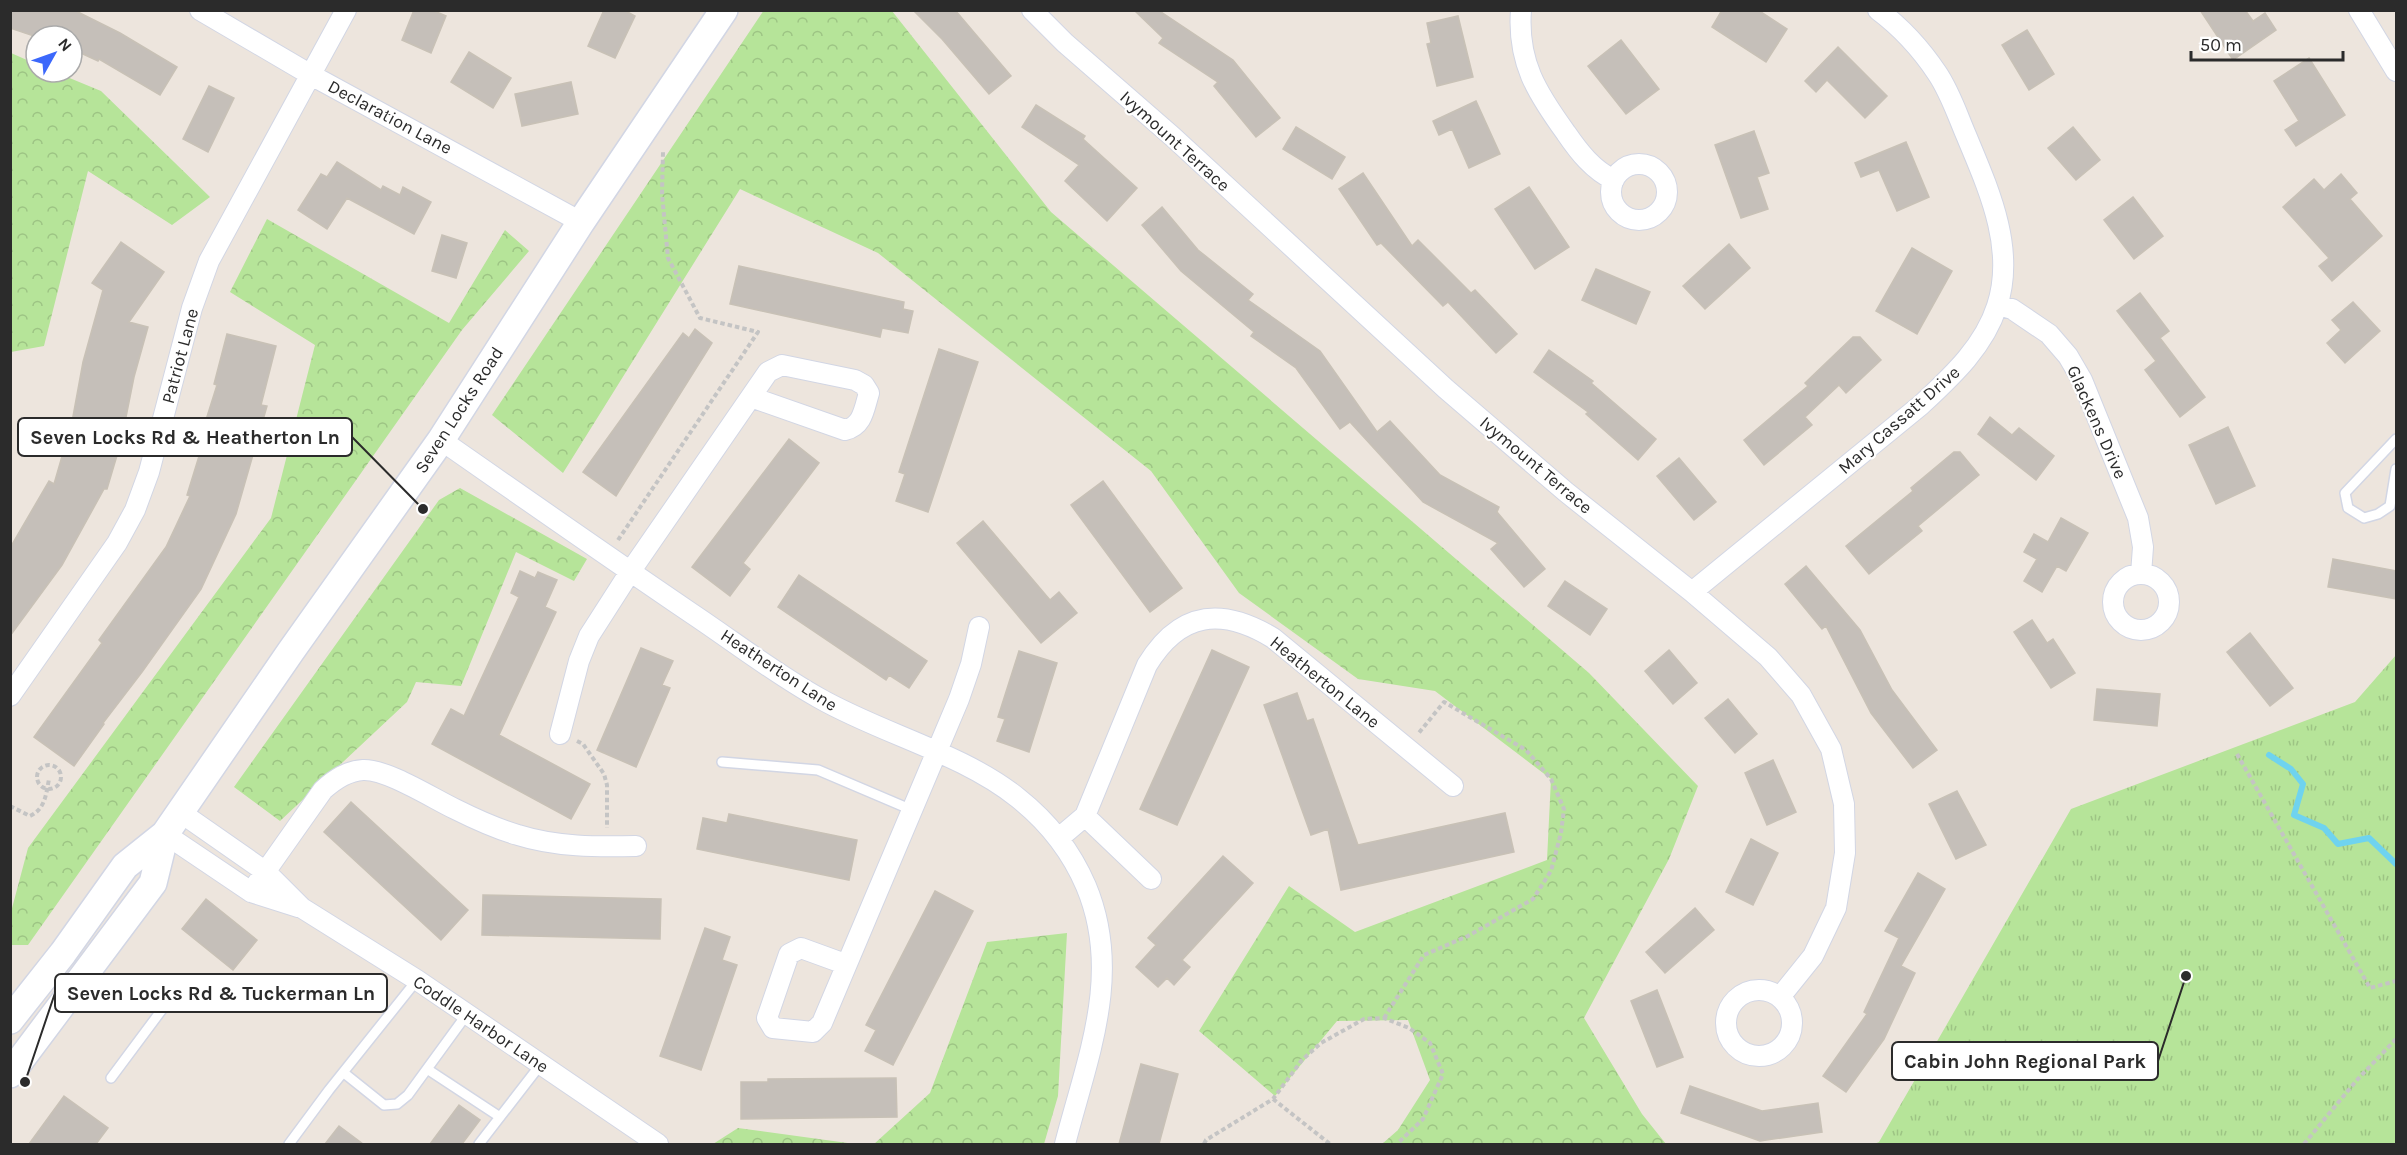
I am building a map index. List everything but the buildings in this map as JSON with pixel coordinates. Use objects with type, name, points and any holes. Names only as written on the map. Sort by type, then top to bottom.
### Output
[{"type":"main road","name":"Seven Locks Road","points":[[10,1020],[63,953],[125,866],[173,823],[441,440],[581,222],[724,10]]},
{"type":"main road","name":"Seven Locks Road","points":[[10,1074],[153,883],[173,823]]},
{"type":"street","name":"Declaration Lane","points":[[200,10],[311,75],[581,222]]},
{"type":"street","name":"Patriot Lane","points":[[10,696],[117,543],[135,510],[149,472],[192,308],[209,261],[346,10]]},
{"type":"street","name":"Ivymount Terrace","points":[[1032,10],[1065,43],[1173,137],[1446,389],[1566,492],[1692,592],[1768,657],[1801,695],[1831,749],[1844,804],[1845,853],[1836,908],[1813,956],[1780,998]]},
{"type":"street","points":[[1521,10],[1522,46],[1533,83],[1542,100],[1592,165],[1602,175],[1614,180]]},
{"type":"street","name":"Mary Cassatt Drive","points":[[1692,592],[1921,405],[1955,373],[1986,331],[1998,305],[2002,272],[2000,230],[1984,179],[1939,75],[1906,34],[1878,10]]},
{"type":"street","points":[[2359,10],[2397,71]]},
{"type":"street","name":"Glackens Drive","points":[[1998,305],[2012,309],[2049,334],[2068,356],[2082,380],[2138,518],[2144,547],[2141,574]]},
{"type":"street","points":[[560,734],[582,652],[589,636],[630,572],[768,372],[782,365],[855,380],[864,385],[868,393],[860,422],[854,428],[845,430],[751,397]]},
{"type":"street","name":"Heatherton Lane","points":[[441,440],[630,572],[818,698],[865,722],[936,752],[997,783],[1035,813],[1059,838],[1086,885],[1100,931],[1104,978],[1100,1010],[1065,1144]]},
{"type":"street","name":"Heatherton Lane","points":[[1059,838],[1085,816],[1147,665],[1166,641],[1182,628],[1203,620],[1232,619],[1244,622],[1273,638],[1453,786]]},
{"type":"street","points":[[845,964],[801,948],[789,954],[767,1018],[773,1028],[813,1032],[822,1023],[959,699],[971,664],[978,627]]},
{"type":"street","points":[[252,892],[323,789],[334,779],[364,770],[384,773],[457,811],[519,836],[578,847],[636,846]]},
{"type":"street","points":[[1085,816],[1151,879]]},
{"type":"street","name":"Coddle Harbor Lane","points":[[173,823],[266,872],[302,908],[417,980],[658,1144]]},
{"type":"street","name":"Coddle Harbor Lane","points":[[173,823],[252,892],[302,908]]},
{"type":"lane","points":[[2397,439],[2345,493],[2348,508],[2364,518],[2378,514],[2390,506],[2397,469]]},
{"type":"lane","points":[[722,762],[818,770],[912,810]]},
{"type":"lane","points":[[111,1078],[184,980]]},
{"type":"lane","points":[[289,1144],[417,980]]},
{"type":"lane","points":[[344,1073],[384,1105],[397,1104],[408,1095],[467,1014]]},
{"type":"lane","points":[[478,1144],[541,1064]]},
{"type":"lane","points":[[427,1069],[500,1117]]},
{"type":"path","points":[[607,555],[758,332],[700,318],[668,258],[662,194],[663,152]]},
{"type":"path","points":[[1384,1018],[1424,955],[1468,936],[1533,899],[1551,872],[1561,833],[1564,809],[1551,779],[1526,750],[1444,702],[1406,748]]},
{"type":"path","points":[[560,734],[583,744],[604,774],[607,785],[608,847]]},
{"type":"path","points":[[2238,754],[2370,988],[2397,981]]},
{"type":"path","points":[[50,764],[58,768],[62,775],[54,788],[47,789],[41,787],[37,782],[37,773],[42,766],[50,764]]},
{"type":"path","points":[[10,806],[30,816],[38,812],[44,803],[49,779]]},
{"type":"path","points":[[1204,1144],[1206,1140],[1273,1100],[1302,1060],[1321,1043],[1364,1019],[1384,1018],[1409,1028],[1430,1043],[1443,1074],[1423,1119],[1397,1144]]},
{"type":"path","points":[[2304,1144],[2356,1081],[2397,1039]]},
{"type":"path","points":[[1273,1100],[1330,1144]]},
{"type":"green space","points":[[764,10],[892,11],[1051,212],[1589,673],[1698,786],[1669,859],[1584,1018],[1642,1114],[1666,1144],[1382,1144],[1398,1130],[1430,1080],[1408,1020],[1337,1021],[1275,1096],[1199,1031],[1289,886],[1355,932],[1547,860],[1551,779],[1435,691],[1358,679],[1239,593],[1151,471],[878,253],[740,189],[563,473],[492,415]]},
{"type":"green space","points":[[11,53],[24,59],[24,84],[84,84],[101,91],[210,197],[172,225],[88,171],[44,346],[11,352]]},
{"type":"green space","points":[[267,219],[449,323],[505,230],[529,251],[462,330],[28,945],[11,945],[11,912],[28,848],[271,518],[315,345],[230,292]]},
{"type":"green space","points":[[460,488],[587,559],[574,581],[516,552],[461,686],[416,682],[407,702],[280,821],[234,787],[439,500]]},
{"type":"green space","points":[[2396,655],[2396,1144],[1874,1144],[1879,1142],[2071,809],[2355,702]]},
{"type":"green space","points":[[1067,933],[1058,1096],[1044,1144],[874,1144],[930,1093],[987,942]]},
{"type":"green space","points":[[738,1128],[855,1144],[713,1144]]},
{"type":"waterway","points":[[2269,755],[2291,769],[2303,784],[2294,815],[2324,828],[2338,844],[2369,838],[2396,864]]},
{"type":"place","name":"Seven Locks Rd & Heatherton Ln","points":[[423,509]]},
{"type":"place","name":"Cabin John Regional Park","points":[[2186,976]]},
{"type":"place","name":"Seven Locks Rd & Tuckerman Ln","points":[[25,1082]]}]
